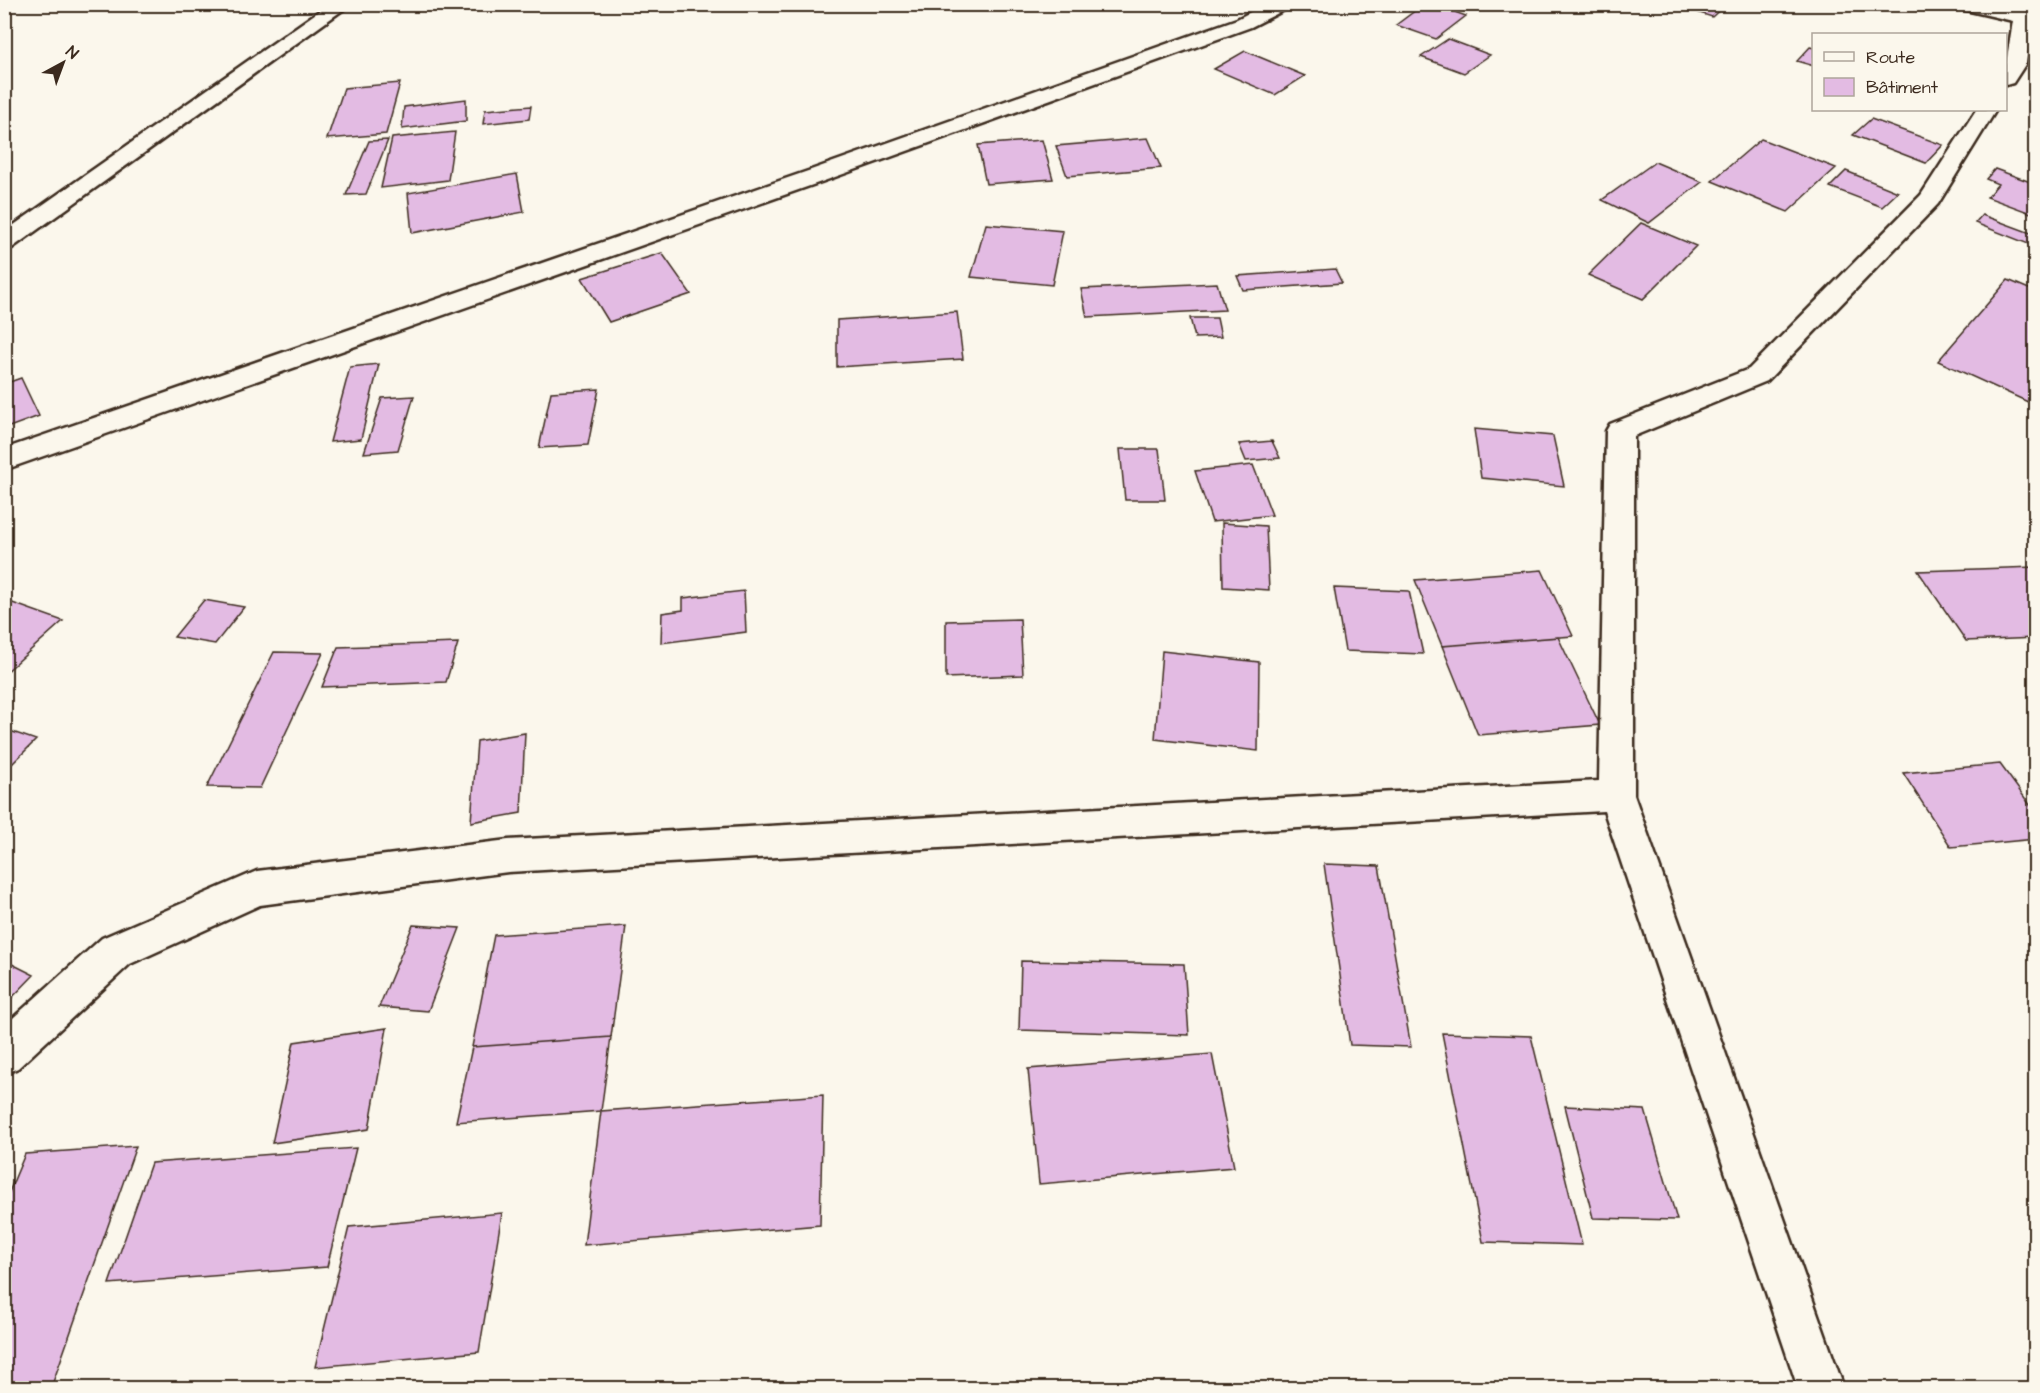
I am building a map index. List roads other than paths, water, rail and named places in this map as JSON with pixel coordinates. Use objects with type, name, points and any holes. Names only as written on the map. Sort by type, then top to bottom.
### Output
[{"type":"street","points":[[4,243],[342,4]]},
{"type":"street","points":[[4,460],[1244,23],[1281,4]]},
{"type":"street","points":[[1964,4],[2029,19],[2016,63],[2007,77]]},
{"type":"street","points":[[1821,1389],[1616,795],[1620,431],[1758,375],[1930,200],[1985,111]]},
{"type":"street","points":[[4,1054],[116,951],[257,888],[508,856],[1616,795]]}]
